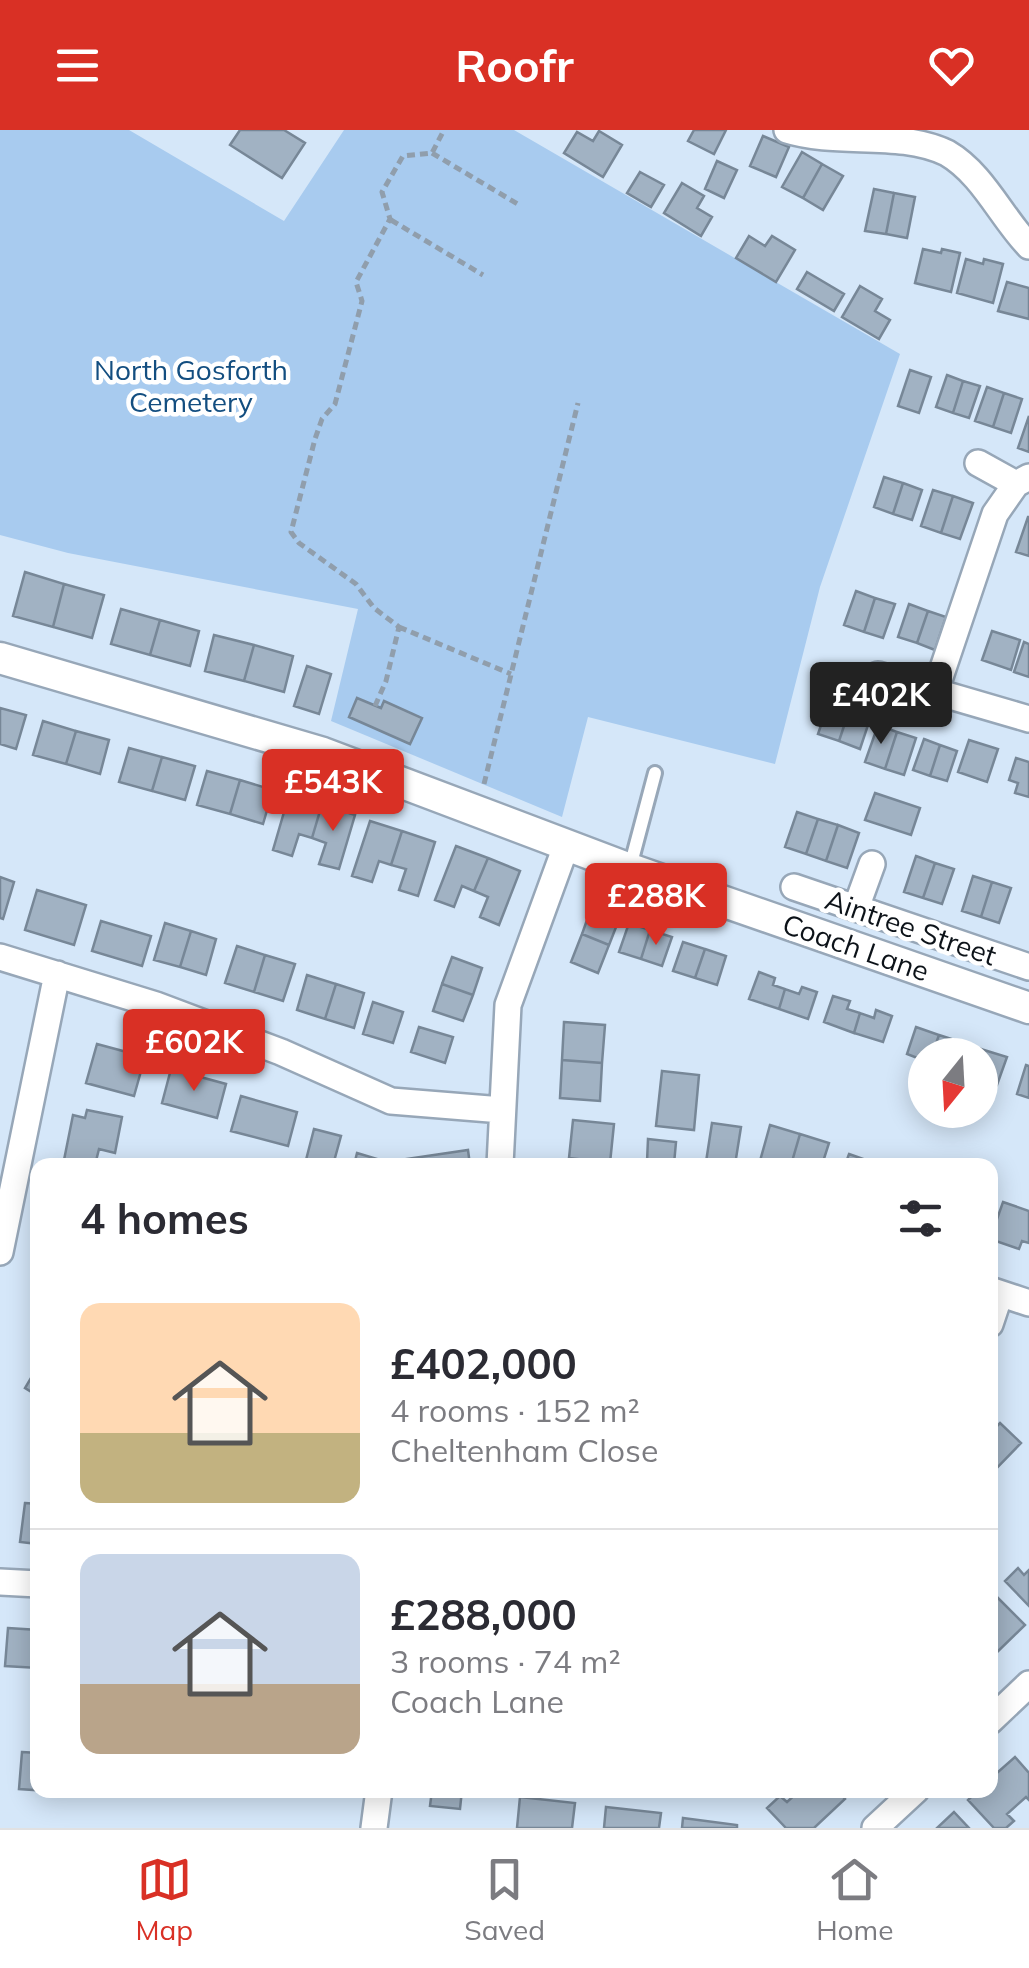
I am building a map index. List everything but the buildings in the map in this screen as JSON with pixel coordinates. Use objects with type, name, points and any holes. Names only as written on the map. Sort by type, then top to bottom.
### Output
[{"type":"street","points":[[787,130],[824,138],[921,136],[975,176],[1029,246]]},
{"type":"street","points":[[935,692],[995,514],[1022,481],[978,463]]},
{"type":"street","name":"Coach Lane","points":[[0,658],[323,754],[566,846],[1029,1008]]},
{"type":"street","points":[[878,675],[1029,719]]},
{"type":"street","points":[[500,1158],[508,1005],[566,846]]},
{"type":"street","points":[[856,908],[872,864]]},
{"type":"street","name":"Aintree Street","points":[[794,886],[1029,967]]},
{"type":"street","points":[[0,957],[156,1004],[282,1052],[392,1101],[502,1110]]},
{"type":"street","points":[[0,1252],[56,974]]},
{"type":"street","points":[[998,1293],[1029,1303]]},
{"type":"street","points":[[0,1582],[30,1584]]},
{"type":"street","points":[[998,1713],[1029,1684]]},
{"type":"street","points":[[374,1828],[377,1798]]},
{"type":"street","points":[[875,1828],[907,1798]]},
{"type":"lane","points":[[630,869],[655,773]]},
{"type":"path","points":[[432,153],[444,130]]},
{"type":"path","points":[[483,274],[390,219],[382,192],[404,156],[432,153],[521,206]]},
{"type":"path","points":[[390,219],[356,282],[362,301],[335,404],[322,419],[314,439],[291,532],[299,543],[356,584],[374,608],[400,627],[511,674]]},
{"type":"path","points":[[477,812],[578,403]]},
{"type":"path","points":[[375,706],[400,627]]},
{"type":"green space","name":"North Gosforth Cemetery","points":[[0,130],[129,130],[284,221],[344,130],[514,130],[900,354],[820,587],[775,764],[588,717],[562,817],[331,721],[358,609],[68,553],[0,535]]}]
